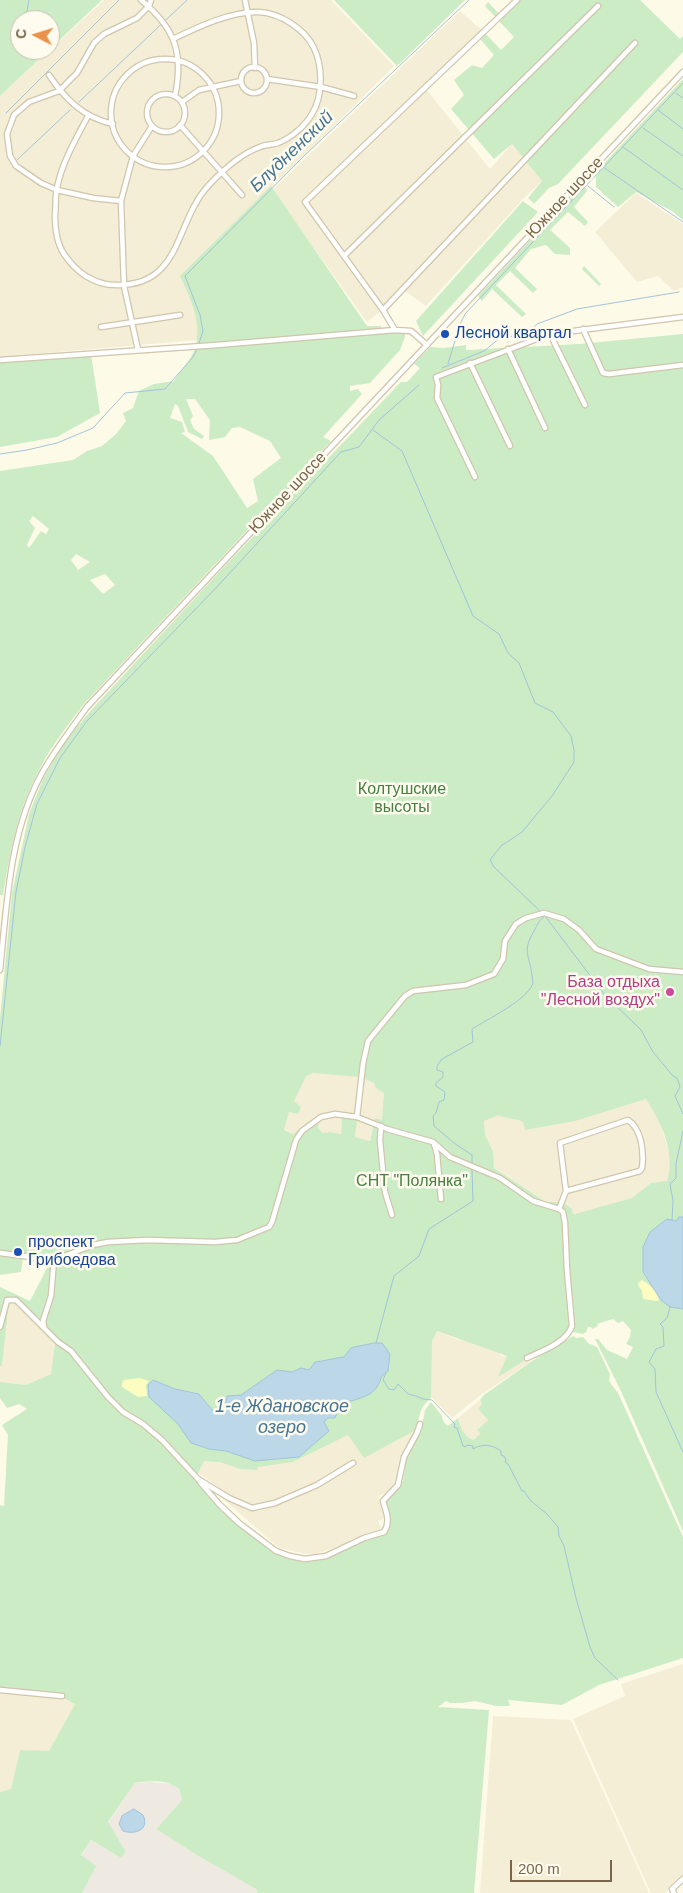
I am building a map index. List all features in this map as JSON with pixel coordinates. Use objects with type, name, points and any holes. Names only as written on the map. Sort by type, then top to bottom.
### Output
[{"type":"street","points":[[140,0],[160,16],[173,39],[179,60],[179,78],[175,96]]},
{"type":"street","points":[[120,201],[93,198],[57,190],[41,183],[16,166],[10,156],[7,134],[14,114],[29,102],[60,91],[77,73],[94,43],[104,34],[137,18],[151,0]]},
{"type":"street","points":[[245,0],[254,43],[255,68]]},
{"type":"street","points":[[394,330],[383,310],[305,202],[517,0]]},
{"type":"street","points":[[344,256],[598,6]]},
{"type":"street","points":[[88,116],[62,168],[57,190],[55,228],[60,248],[72,266],[91,280],[108,285],[124,286],[149,279],[164,268],[172,256],[188,215],[204,190],[221,172],[234,162],[260,147],[278,143],[298,131],[313,113],[321,87],[320,69],[314,48],[302,33],[284,19],[260,12],[249,13],[210,22],[173,39]]},
{"type":"street","points":[[383,310],[635,43]]},
{"type":"street","points":[[163,58],[179,60],[195,67],[208,79],[212,86],[220,111],[217,128],[210,144],[198,156],[182,164],[165,167],[148,164],[132,156],[121,144],[111,113],[113,97],[120,82],[132,70],[146,62],[163,58]]},
{"type":"street","points":[[255,68],[263,71],[267,79],[262,90],[255,93],[244,88],[241,81],[247,70],[255,68]]},
{"type":"street","name":"Южное шоссе","points":[[0,970],[8,892],[16,844],[23,818],[41,775],[62,740],[87,707],[683,72]]},
{"type":"street","points":[[49,75],[71,103],[88,116],[101,122],[113,124]]},
{"type":"street","points":[[267,79],[321,87],[354,96]]},
{"type":"street","points":[[182,102],[199,90],[241,81]]},
{"type":"street","points":[[166,94],[175,96],[182,102],[185,114],[180,125],[169,132],[157,130],[152,126],[147,114],[150,102],[159,95],[166,94]]},
{"type":"street","points":[[180,125],[242,195]]},
{"type":"street","points":[[138,350],[124,286],[120,201],[132,156],[152,126]]},
{"type":"street","points":[[101,327],[180,315]]},
{"type":"street","points":[[475,477],[437,398],[438,385],[436,377],[550,334],[683,317]]},
{"type":"street","points":[[583,329],[603,373],[609,374],[683,365]]},
{"type":"street","points":[[0,360],[394,330],[411,331],[427,345]]},
{"type":"street","points":[[550,334],[586,405]]},
{"type":"street","points":[[508,349],[545,428]]},
{"type":"street","points":[[470,363],[510,446]]},
{"type":"street","points":[[357,1117],[363,1064],[368,1041],[405,996],[413,991],[466,986],[494,974],[503,959],[505,940],[516,924],[526,918],[549,913],[564,919],[579,930],[596,949],[649,969],[683,972]]},
{"type":"street","points":[[0,1253],[54,1260],[93,1245],[108,1242],[147,1240],[215,1242],[237,1240],[269,1227],[293,1148],[302,1131],[315,1120],[327,1115],[357,1117],[433,1142],[450,1157],[500,1178],[533,1201],[563,1212],[566,1223],[571,1331],[560,1341],[527,1358]]},
{"type":"street","points":[[559,1210],[566,1191],[560,1143],[628,1120],[632,1121],[641,1141],[642,1168],[610,1180],[566,1191]]},
{"type":"street","points":[[381,1126],[380,1141],[385,1192],[392,1216]]},
{"type":"street","points":[[433,1142],[441,1199]]},
{"type":"street","points":[[45,1328],[43,1321],[51,1296],[54,1260]]},
{"type":"street","points":[[0,1327],[7,1300],[16,1300],[80,1361],[108,1397],[123,1412],[143,1424],[162,1440],[219,1504],[239,1523],[276,1551],[305,1559],[326,1556],[364,1538],[384,1532],[388,1516],[383,1501],[398,1485],[404,1458],[420,1424]]},
{"type":"street","points":[[198,1479],[220,1494],[252,1508],[275,1503],[295,1495],[317,1485],[353,1464]]},
{"type":"street","points":[[0,1690],[62,1696]]},
{"type":"street","points":[[674,1893],[672,1889],[683,1879]]},
{"type":"shaded area","points":[[104,0],[331,0],[394,66],[183,277],[198,324],[198,340],[0,357],[0,96],[39,60],[60,60],[60,41]]},
{"type":"shaded area","points":[[460,11],[485,33],[427,90],[490,169],[512,144],[542,181],[523,199],[426,306],[405,291],[367,322],[272,190]]},
{"type":"shaded area","points":[[636,193],[683,224],[683,287],[674,291],[658,276],[637,282],[595,232]]},
{"type":"shaded area","points":[[312,1071],[344,1071],[374,1083],[382,1090],[389,1100],[387,1121],[373,1125],[370,1141],[354,1137],[342,1118],[341,1134],[323,1133],[318,1128],[319,1121],[309,1121],[293,1134],[284,1130],[289,1111],[296,1104],[290,1095],[288,1086]]},
{"type":"shaded area","points":[[652,1097],[672,1162],[667,1180],[653,1199],[589,1221],[573,1214],[560,1202],[546,1202],[486,1162],[478,1122],[494,1111],[522,1118],[526,1130]]},
{"type":"shaded area","points":[[9,1303],[16,1303],[55,1344],[52,1374],[26,1385],[0,1382],[0,1366],[2,1366]]},
{"type":"shaded area","points":[[434,1330],[456,1339],[493,1347],[502,1356],[525,1354],[529,1363],[482,1394],[452,1418],[431,1397],[427,1388],[430,1339]]},
{"type":"shaded area","points":[[480,1400],[482,1405],[478,1409],[488,1420],[477,1430],[480,1434],[473,1440],[468,1439],[461,1429],[458,1418]]},
{"type":"shaded area","points":[[416,1430],[402,1454],[396,1484],[389,1492],[378,1496],[386,1518],[378,1521],[382,1530],[349,1540],[348,1543],[316,1554],[306,1554],[279,1548],[221,1497],[224,1491],[197,1472],[209,1449],[348,1434],[364,1457]]},
{"type":"shaded area","points":[[683,1664],[683,1877],[665,1893],[651,1893],[573,1719],[625,1696],[621,1684]]},
{"type":"shaded area","points":[[0,1693],[39,1695],[70,1701],[75,1704],[49,1752],[20,1750],[11,1790],[0,1792]]},
{"type":"shaded area","points":[[493,1716],[571,1720],[649,1893],[480,1893]]},
{"type":"shaded area","points":[[135,1783],[172,1784],[179,1789],[182,1800],[156,1829],[195,1854],[259,1890],[256,1893],[82,1893],[95,1866],[81,1856],[91,1840],[121,1858],[126,1852],[108,1823]]},
{"type":"green space","points":[[0,0],[102,0],[60,40],[60,10],[10,10],[10,60],[38,60],[0,96]]},
{"type":"green space","points":[[334,0],[465,0],[397,66]]},
{"type":"green space","points":[[520,0],[640,0],[680,39],[683,36],[683,52],[558,184],[549,188],[534,204],[528,198],[542,181],[512,144],[494,159],[451,109],[464,95],[454,80],[472,65],[482,68],[494,55],[480,39],[485,33],[501,50],[514,37],[485,6],[488,2],[502,17]]},
{"type":"green space","points":[[683,79],[683,220],[672,211],[636,192],[618,207],[596,187],[596,172]]},
{"type":"green space","points":[[584,183],[587,191],[574,207],[588,222],[585,226],[568,212],[550,230],[570,248],[570,255],[555,254],[546,245],[531,249],[515,268],[537,289],[533,293],[510,271],[496,285],[526,314],[522,317],[492,289],[482,301],[478,296]]},
{"type":"green space","points":[[271,186],[367,326],[381,326],[383,333],[405,332],[405,337],[400,350],[370,383],[350,386],[350,391],[358,389],[362,394],[323,437],[331,441],[84,704],[65,729],[42,765],[24,803],[12,848],[3,895],[0,895],[0,471],[73,460],[87,451],[102,446],[116,434],[126,421],[123,413],[133,408],[139,391],[154,384],[174,381],[192,355],[197,342],[197,322],[188,293],[180,276]],"holes":[[[186,399],[195,399],[210,420],[209,440],[225,437],[232,428],[240,427],[270,441],[281,458],[253,479],[258,501],[247,508],[213,456],[181,433],[185,432],[182,422],[170,418],[175,404],[178,406],[188,432],[202,439],[204,436],[194,429],[190,420],[193,416]],[[33,516],[49,529],[46,534],[41,531],[29,548],[27,545],[35,528],[29,521]],[[76,554],[90,562],[78,570],[71,560]],[[105,574],[115,585],[103,594],[90,580]]]},
{"type":"green space","points":[[523,201],[538,212],[423,336],[416,321]]},
{"type":"green space","points":[[584,266],[601,284],[599,286],[582,269]]},
{"type":"green space","name":"Колтушские высоты","points":[[683,334],[683,1531],[620,1389],[595,1339],[598,1339],[607,1350],[627,1359],[633,1347],[626,1344],[631,1330],[623,1321],[618,1323],[613,1319],[597,1324],[598,1326],[592,1329],[588,1327],[583,1334],[573,1332],[567,1338],[532,1356],[498,1377],[507,1356],[437,1331],[432,1341],[431,1398],[422,1409],[416,1430],[364,1458],[348,1435],[293,1462],[258,1467],[257,1470],[240,1469],[220,1462],[204,1461],[197,1475],[196,1473],[193,1476],[218,1505],[275,1552],[303,1560],[338,1553],[349,1546],[387,1531],[390,1521],[386,1500],[403,1481],[407,1456],[421,1432],[425,1410],[431,1402],[448,1426],[458,1418],[465,1434],[473,1440],[480,1434],[477,1430],[488,1420],[478,1409],[482,1404],[480,1400],[484,1395],[532,1361],[573,1336],[576,1338],[583,1337],[588,1343],[597,1347],[610,1374],[609,1381],[618,1393],[683,1537],[683,1658],[599,1685],[562,1705],[508,1700],[510,1705],[508,1706],[496,1706],[475,1701],[450,1703],[446,1701],[438,1707],[489,1710],[474,1893],[256,1893],[258,1890],[156,1829],[182,1800],[179,1789],[163,1782],[152,1781],[135,1783],[108,1822],[126,1852],[121,1858],[91,1840],[81,1855],[96,1866],[82,1893],[0,1893],[0,1792],[11,1789],[20,1750],[49,1751],[75,1704],[59,1697],[0,1693],[0,1505],[4,1506],[8,1435],[2,1425],[27,1409],[19,1404],[7,1408],[0,1398],[0,1382],[26,1385],[51,1374],[55,1344],[16,1303],[9,1303],[2,1366],[0,1366],[0,1287],[30,1301],[47,1268],[64,1260],[64,1257],[0,1251],[0,1018],[12,893],[29,814],[43,779],[64,742],[93,708],[222,569],[401,382],[407,382],[420,368],[414,364],[430,347],[444,348],[466,345],[466,350],[579,344]],"holes":[[[313,1073],[360,1077],[374,1083],[376,1088],[384,1093],[382,1120],[375,1118],[370,1141],[355,1137],[357,1120],[342,1117],[341,1134],[323,1133],[318,1128],[319,1121],[309,1121],[293,1134],[284,1130],[289,1112],[298,1114],[301,1107],[294,1101],[306,1076]],[[646,1099],[666,1138],[670,1160],[669,1170],[667,1181],[651,1183],[632,1198],[573,1214],[572,1209],[563,1202],[546,1202],[494,1168],[493,1152],[485,1135],[484,1121],[499,1115],[523,1122],[525,1130],[575,1121]]]},
{"type":"green space","points":[[91,354],[100,413],[57,437],[0,447],[0,361]]},
{"type":"green space","points":[[0,1255],[23,1257],[21,1272],[0,1275]]},
{"type":"sand","points":[[642,1280],[652,1288],[659,1300],[643,1299],[642,1291],[638,1285]]},
{"type":"sand","points":[[140,1378],[149,1381],[146,1385],[147,1396],[138,1397],[122,1387],[124,1380]]},
{"type":"water","points":[[679,1217],[683,1217],[683,1309],[670,1307],[661,1300],[643,1272],[643,1247],[650,1232],[667,1219],[676,1221]]},
{"type":"water","name":"1-е Ждановское озеро","points":[[382,1343],[390,1354],[388,1371],[370,1394],[341,1404],[335,1418],[328,1418],[324,1422],[329,1431],[299,1457],[255,1461],[226,1451],[209,1449],[191,1443],[178,1424],[149,1397],[148,1385],[153,1380],[175,1389],[199,1394],[212,1410],[218,1410],[225,1406],[227,1396],[241,1395],[277,1370],[292,1372],[301,1368],[309,1370],[315,1362],[344,1357],[351,1348]]},
{"type":"water","points":[[134,1809],[143,1815],[145,1824],[143,1828],[136,1832],[123,1831],[119,1824],[122,1816]]},
{"type":"waterway","points":[[27,10],[29,0]]},
{"type":"waterway","points":[[6,113],[119,0]]},
{"type":"waterway","points":[[79,102],[187,0]]},
{"type":"waterway","name":"Блудненский","points":[[199,343],[203,331],[200,315],[185,276],[304,156],[469,0]]},
{"type":"waterway","points":[[460,324],[465,314],[683,83]]},
{"type":"waterway","points":[[676,93],[683,98]]},
{"type":"waterway","points":[[17,160],[70,110]]},
{"type":"waterway","points":[[658,110],[683,129]]},
{"type":"waterway","points":[[643,128],[683,156]]},
{"type":"waterway","points":[[623,147],[683,190]]},
{"type":"waterway","points":[[603,167],[683,222]]},
{"type":"waterway","points":[[588,186],[614,207]]},
{"type":"waterway","points":[[442,368],[484,351],[501,337],[514,336],[530,331],[537,324],[577,309],[679,292]]},
{"type":"waterway","points":[[448,364],[458,331]]},
{"type":"waterway","name":"Блудненский","points":[[0,454],[57,443],[93,428],[125,393],[165,389],[193,357],[197,349]]},
{"type":"waterway","points":[[0,1046],[16,892],[25,847],[37,804],[60,758],[87,721],[215,589],[341,452],[359,447],[379,420],[419,385]]},
{"type":"waterway","points":[[373,430],[402,451],[473,616],[499,634],[508,653],[519,663],[535,703],[553,712],[571,736],[574,762],[552,796],[522,832],[501,846],[490,860],[494,867],[540,911]]},
{"type":"waterway","points":[[545,916],[604,994],[641,1030],[653,1052],[673,1076],[677,1078],[680,1087],[675,1096],[683,1114]]},
{"type":"waterway","points":[[472,1164],[472,1155],[434,1126],[433,1116],[436,1113],[439,1102],[444,1100],[445,1092],[436,1086],[436,1083],[443,1077],[443,1072],[437,1070],[437,1066],[442,1059],[473,1042],[472,1029],[516,1002],[530,989],[533,983],[527,948],[538,923],[545,916]]},
{"type":"waterway","points":[[672,1220],[673,1201],[670,1184],[676,1178],[676,1164],[683,1131]]},
{"type":"waterway","points":[[376,1343],[394,1276],[419,1256],[429,1229],[473,1201],[472,1170]]},
{"type":"waterway","points":[[670,1307],[667,1318],[660,1324],[663,1327],[664,1346],[656,1349],[649,1362],[655,1369],[656,1392],[683,1452]]},
{"type":"waterway","points":[[386,1373],[383,1380],[389,1389],[394,1390],[398,1384],[408,1394],[432,1400],[455,1424],[454,1427],[457,1428],[463,1446],[473,1446],[473,1449],[480,1446],[488,1446],[495,1447],[501,1451],[501,1455],[504,1456],[505,1462],[508,1464],[522,1491],[558,1527],[590,1647],[595,1658],[618,1680]]},
{"type":"place","name":"Лесной квартал","points":[[445,334]]},
{"type":"place","name":"База отдыха \"Лесной воздух\"","points":[[670,992]]},
{"type":"place","name":"проспект Грибоедова","points":[[18,1252]]},
{"type":"park label","name":"СНТ \"Полянка\"","points":[[412,1182]]}]
